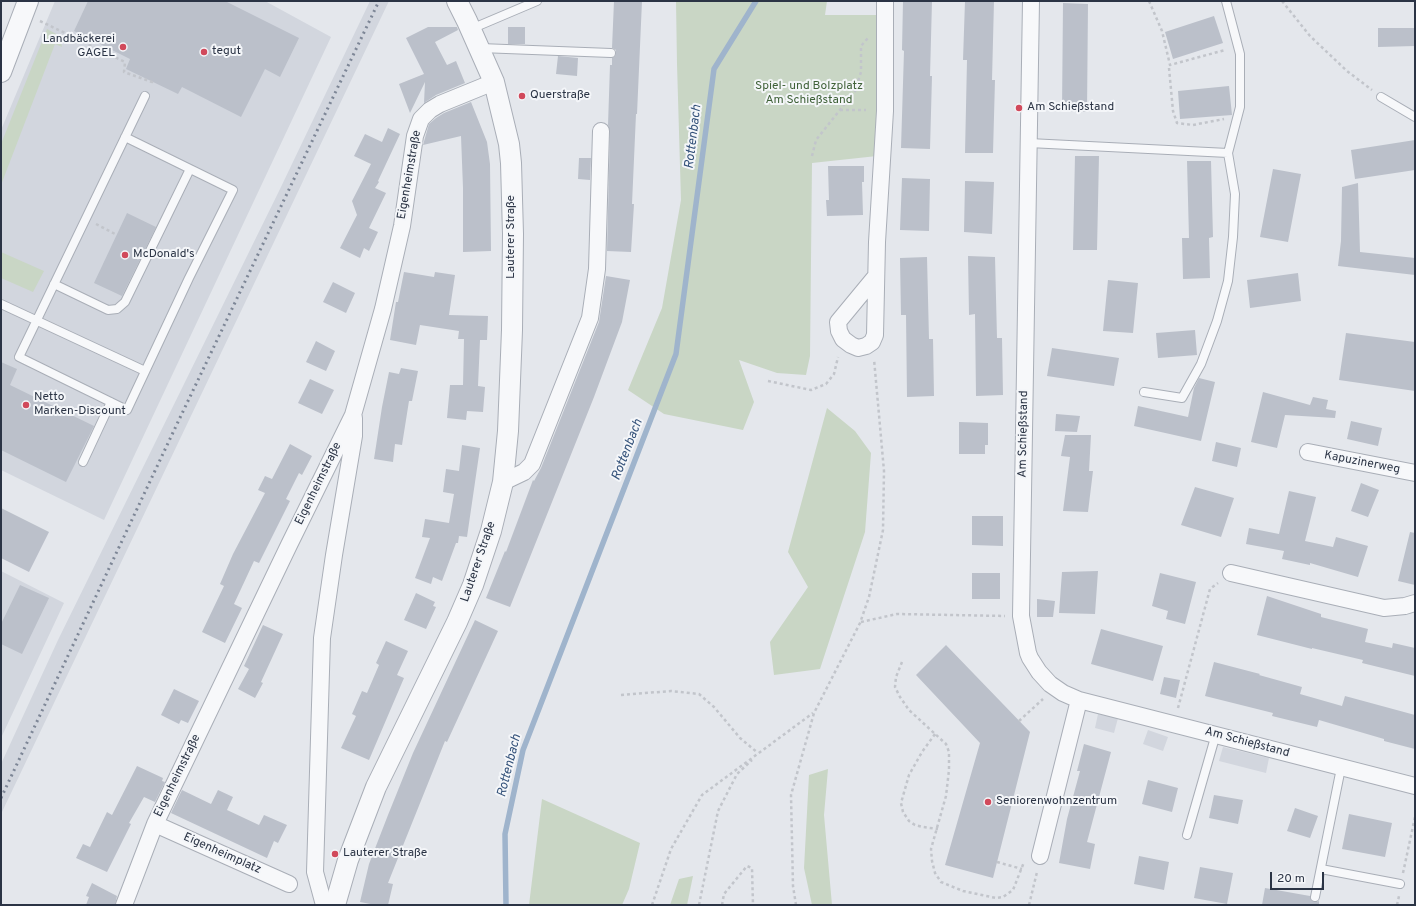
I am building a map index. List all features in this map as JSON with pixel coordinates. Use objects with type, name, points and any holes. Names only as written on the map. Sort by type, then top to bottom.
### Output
[{"type":"street","name":"Lauterer Straße","points":[[335,905],[348,860],[376,787],[457,622],[473,585],[492,531],[503,482],[508,431],[512,330],[513,234],[511,163],[509,144],[494,82],[480,48],[457,1]]},
{"type":"street","points":[[876,276],[838,322],[838,331],[843,339],[858,348],[866,346],[872,342],[875,335],[876,276],[885,111],[885,1]]},
{"type":"street","name":"Am Schießstand","points":[[1031,1],[1021,616],[1028,653],[1039,672],[1054,687],[1079,700],[1415,786]]},
{"type":"street","points":[[1,72],[25,7]]},
{"type":"street","name":"Eigenheimstraße","points":[[124,905],[155,824],[285,552],[353,415],[383,309],[402,226],[415,136],[421,119],[430,110],[440,104],[494,82]]},
{"type":"street","points":[[503,482],[524,472],[532,464],[590,318],[597,269],[601,131]]},
{"type":"street","points":[[324,905],[315,872],[322,638],[354,436],[353,415]]},
{"type":"street","name":"Kapuzinerweg","points":[[1308,452],[1415,473]]},
{"type":"street","points":[[1231,573],[1384,608],[1405,606],[1415,603]]},
{"type":"street","points":[[1033,856],[1079,700]]},
{"type":"street","name":"Eigenheimplatz","points":[[155,824],[289,884]]},
{"type":"lane","points":[[471,29],[537,1]]},
{"type":"lane","points":[[1144,392],[1182,398],[1200,364],[1218,321],[1228,281],[1233,237],[1235,194],[1228,153],[1240,107],[1240,54],[1226,1]]},
{"type":"lane","points":[[480,48],[611,53]]},
{"type":"lane","points":[[125,137],[233,190],[189,278],[127,410],[18,357],[144,96]]},
{"type":"lane","points":[[1381,97],[1415,117]]},
{"type":"lane","points":[[1029,143],[1228,153]]},
{"type":"lane","points":[[54,284],[108,310],[117,309],[125,302],[190,169]]},
{"type":"lane","points":[[1,304],[145,371]]},
{"type":"lane","points":[[83,462],[111,402]]},
{"type":"lane","points":[[1187,835],[1216,734]]},
{"type":"lane","points":[[1315,897],[1341,768]]},
{"type":"lane","points":[[1321,870],[1400,884]]},
{"type":"path","points":[[1149,1],[1162,31],[1170,65],[1238,46]]},
{"type":"path","points":[[1282,1],[1310,36],[1347,71],[1381,97]]},
{"type":"path","points":[[25,7],[125,62],[124,72],[152,82]]},
{"type":"path","points":[[812,156],[816,140],[855,91],[861,72],[861,46],[885,20]]},
{"type":"path","points":[[1169,68],[1173,111],[1178,123],[1193,125],[1238,116]]},
{"type":"path","points":[[861,72],[869,72]]},
{"type":"path","points":[[839,110],[866,110]]},
{"type":"path","points":[[86,218],[117,235]]},
{"type":"path","points":[[768,381],[812,390],[826,384],[834,374],[843,339]]},
{"type":"path","points":[[796,905],[793,886],[791,795],[814,713],[860,623],[869,597],[883,530],[884,471],[872,342]]},
{"type":"path","points":[[1174,724],[1210,589],[1231,573]]},
{"type":"path","points":[[860,623],[897,614],[1021,616]]},
{"type":"path","points":[[902,662],[896,678],[896,687],[900,697],[909,710],[946,744],[949,752],[949,770],[946,796],[938,829],[931,849],[935,873],[941,882],[963,891],[996,898],[1003,897],[1013,890],[1022,869],[1033,856]]},
{"type":"path","points":[[1019,721],[1054,687]]},
{"type":"path","points":[[621,695],[670,692],[699,694],[714,707],[740,738],[758,754]]},
{"type":"path","points":[[652,905],[671,849],[702,795],[814,713]]},
{"type":"path","points":[[935,734],[922,752],[909,775],[901,803],[903,812],[909,821],[923,828],[938,829]]},
{"type":"path","points":[[699,905],[718,812],[737,774],[758,754]]},
{"type":"path","points":[[1397,905],[1400,884],[1415,817]]},
{"type":"path","points":[[1029,905],[1033,856]]},
{"type":"path","points":[[997,862],[1022,869]]},
{"type":"path","points":[[722,905],[724,894],[747,866],[752,868],[753,905]]},
{"type":"shaded area","points":[[55,1],[265,1],[331,37],[104,520],[1,470],[1,130]]},
{"type":"shaded area","points":[[370,1],[389,1],[1,814],[1,764],[58,640],[280,189]]},
{"type":"shaded area","points":[[1,571],[64,603],[1,738]]},
{"type":"shaded area","points":[[1098,714],[1118,718],[1114,733],[1095,728]]},
{"type":"shaded area","points":[[1148,730],[1168,737],[1163,751],[1143,744]]},
{"type":"shaded area","points":[[1223,747],[1269,758],[1266,773],[1219,761]]},
{"type":"green space","name":"Spiel- und Bolzplatz Am Schießstand","points":[[676,1],[827,1],[825,15],[879,15],[877,156],[812,163],[810,356],[806,375],[777,373],[739,360],[754,402],[743,430],[664,414],[628,390],[662,308],[681,200]]},
{"type":"green space","points":[[47,29],[60,36],[62,47],[55,44],[1,185],[1,144]]},
{"type":"green space","points":[[1,252],[44,271],[33,292],[1,278]]},
{"type":"green space","points":[[827,408],[855,431],[871,453],[865,532],[820,669],[774,675],[770,642],[808,587],[788,552]]},
{"type":"green space","points":[[828,769],[824,815],[832,905],[812,905],[804,868],[809,775]]},
{"type":"green space","points":[[542,799],[640,843],[629,889],[622,905],[529,905]]},
{"type":"green space","points":[[693,876],[687,905],[670,905],[679,879]]},
{"type":"building","name":"tegut","points":[[88,1],[225,1],[299,38],[280,77],[265,69],[241,117],[182,87],[178,94],[126,69],[130,59],[74,31]]},
{"type":"building","points":[[614,1],[642,1],[631,252],[607,251],[610,65],[612,65],[612,58],[616,53],[616,50],[612,48]]},
{"type":"building","points":[[903,1],[932,1],[930,149],[901,148],[904,51],[902,50]]},
{"type":"building","points":[[965,1],[994,1],[992,80],[995,80],[993,153],[965,153],[967,60],[963,60]]},
{"type":"building","points":[[1063,3],[1088,4],[1087,112],[1062,111]]},
{"type":"building","points":[[1214,16],[1223,43],[1173,59],[1165,32]]},
{"type":"building","points":[[428,27],[457,27],[458,30],[435,42],[447,65],[456,61],[465,83],[436,95],[424,103],[425,82],[410,113],[399,84],[424,74],[406,38]]},
{"type":"building","points":[[508,27],[525,27],[525,44],[508,44]]},
{"type":"building","points":[[1378,28],[1415,28],[1415,46],[1378,47]]},
{"type":"building","points":[[558,56],[578,58],[577,76],[556,74]]},
{"type":"building","points":[[1229,86],[1232,115],[1180,119],[1178,91]]},
{"type":"building","points":[[471,102],[487,142],[490,164],[491,251],[463,252],[461,136],[423,145],[429,124],[444,113]]},
{"type":"building","points":[[388,128],[400,134],[375,188],[386,193],[369,228],[378,232],[369,251],[364,248],[360,258],[340,248],[357,215],[352,201],[371,164],[354,156],[365,134],[382,142]]},
{"type":"building","points":[[1415,140],[1415,170],[1355,179],[1351,150]]},
{"type":"building","points":[[1075,156],[1099,156],[1097,250],[1073,250]]},
{"type":"building","points":[[579,158],[591,158],[590,180],[578,179]]},
{"type":"building","points":[[1187,161],[1211,161],[1213,237],[1209,238],[1210,278],[1183,279],[1182,238],[1189,238]]},
{"type":"building","points":[[828,166],[864,166],[864,182],[862,182],[863,215],[827,216],[826,200],[829,200]]},
{"type":"building","points":[[1273,169],[1301,174],[1288,242],[1260,237]]},
{"type":"building","points":[[902,178],[930,179],[929,231],[900,230]]},
{"type":"building","points":[[965,181],[994,182],[992,234],[964,232]]},
{"type":"building","points":[[1358,183],[1360,252],[1415,258],[1415,275],[1338,266],[1341,241],[1342,187]]},
{"type":"building","name":"McDonald's","points":[[127,213],[156,227],[122,296],[94,283]]},
{"type":"building","points":[[968,256],[995,257],[997,338],[1002,338],[1003,395],[976,396],[975,314],[969,315]]},
{"type":"building","points":[[927,257],[929,339],[933,339],[934,396],[907,397],[906,315],[901,315],[900,258]]},
{"type":"building","points":[[404,272],[434,277],[435,272],[455,275],[449,315],[488,316],[487,340],[480,340],[478,386],[485,387],[483,412],[467,411],[466,420],[447,418],[450,385],[463,385],[464,339],[458,339],[459,331],[420,325],[416,345],[390,340],[396,302],[398,302]]},
{"type":"building","points":[[1298,273],[1301,301],[1250,308],[1247,280]]},
{"type":"building","points":[[606,276],[630,280],[622,322],[594,397],[510,607],[486,598],[505,551],[506,552],[533,480],[534,481],[541,468],[599,322]]},
{"type":"building","points":[[1108,280],[1138,283],[1133,333],[1103,331]]},
{"type":"building","points":[[333,282],[355,293],[346,313],[323,302]]},
{"type":"building","points":[[1195,330],[1197,355],[1158,358],[1156,333]]},
{"type":"building","points":[[1346,333],[1415,342],[1415,391],[1339,380]]},
{"type":"building","points":[[316,341],[335,351],[326,371],[306,362]]},
{"type":"building","points":[[1052,348],[1119,358],[1114,386],[1047,376]]},
{"type":"building","name":"Netto Marken-Discount","points":[[1,362],[17,369],[10,385],[94,426],[66,482],[1,450]]},
{"type":"building","points":[[401,368],[418,371],[412,401],[409,401],[402,445],[395,444],[393,462],[374,459],[389,372],[399,374]]},
{"type":"building","points":[[1199,378],[1215,382],[1201,441],[1134,426],[1138,406],[1188,417],[1194,388]]},
{"type":"building","points":[[310,379],[334,390],[322,414],[298,403]]},
{"type":"building","points":[[1263,392],[1310,405],[1313,397],[1328,400],[1326,409],[1336,411],[1335,418],[1285,415],[1277,448],[1251,442]]},
{"type":"building","points":[[1056,414],[1080,416],[1077,432],[1055,431]]},
{"type":"building","points":[[1351,421],[1382,428],[1378,446],[1347,439]]},
{"type":"building","points":[[959,422],[988,423],[988,445],[985,445],[985,454],[959,454]]},
{"type":"building","points":[[1065,435],[1091,435],[1089,471],[1093,471],[1088,512],[1063,511],[1070,457],[1061,456]]},
{"type":"building","points":[[1216,442],[1241,448],[1237,467],[1212,461]]},
{"type":"building","points":[[290,444],[312,456],[302,475],[299,473],[286,499],[290,501],[259,563],[254,561],[234,604],[242,608],[225,643],[202,632],[224,586],[220,584],[233,554],[265,493],[258,490],[265,476],[272,479]]},
{"type":"building","points":[[462,445],[480,448],[467,537],[459,536],[458,543],[456,543],[442,581],[433,577],[431,584],[415,578],[430,538],[422,537],[425,519],[449,523],[454,494],[443,492],[446,469],[459,471]]},
{"type":"building","points":[[1361,483],[1379,490],[1368,517],[1351,511]]},
{"type":"building","points":[[1195,487],[1234,498],[1221,537],[1181,525]]},
{"type":"building","points":[[1289,491],[1316,497],[1305,541],[1333,547],[1336,537],[1368,546],[1358,577],[1310,563],[1310,565],[1282,559],[1284,551],[1246,544],[1249,528],[1279,534]]},
{"type":"building","points":[[1,508],[49,532],[29,572],[1,558]]},
{"type":"building","points":[[972,516],[1003,516],[1003,546],[972,545]]},
{"type":"building","points":[[1410,532],[1415,533],[1415,585],[1398,581]]},
{"type":"building","points":[[1098,571],[1095,614],[1059,613],[1062,572]]},
{"type":"building","points":[[972,573],[1000,573],[1000,599],[972,599]]},
{"type":"building","points":[[1160,573],[1196,582],[1185,624],[1166,619],[1168,611],[1152,606]]},
{"type":"building","points":[[20,585],[49,598],[22,654],[1,644],[1,624]]},
{"type":"building","points":[[416,593],[435,602],[433,606],[436,607],[426,629],[404,620]]},
{"type":"building","points":[[1267,596],[1321,614],[1321,617],[1368,629],[1365,642],[1392,648],[1393,643],[1415,648],[1415,676],[1362,663],[1363,660],[1257,635]]},
{"type":"building","points":[[1037,599],[1055,601],[1053,617],[1037,617]]},
{"type":"building","points":[[475,620],[498,631],[447,742],[445,741],[402,848],[388,883],[393,884],[388,905],[376,905],[360,902],[369,864],[413,753]]},
{"type":"building","points":[[263,625],[283,634],[261,682],[263,683],[255,698],[238,689],[249,669],[244,666]]},
{"type":"building","points":[[1101,629],[1163,646],[1153,681],[1091,664]]},
{"type":"building","points":[[386,641],[408,651],[397,675],[404,678],[369,760],[341,748],[356,716],[352,714],[362,691],[367,693],[379,665],[376,663]]},
{"type":"building","name":"Seniorenwohnzentrum","points":[[946,645],[1030,732],[993,878],[945,865],[980,743],[916,675]]},
{"type":"building","points":[[1214,662],[1302,687],[1300,694],[1342,706],[1345,696],[1415,715],[1415,749],[1384,741],[1384,739],[1319,720],[1317,727],[1272,716],[1273,713],[1205,696]]},
{"type":"building","points":[[1164,677],[1180,680],[1176,698],[1160,694]]},
{"type":"building","points":[[174,689],[199,701],[188,723],[181,720],[179,724],[161,715]]},
{"type":"building","points":[[1084,744],[1111,752],[1087,842],[1095,844],[1090,869],[1059,863],[1067,819],[1080,771],[1077,771]]},
{"type":"building","points":[[137,766],[163,778],[162,781],[165,782],[155,802],[144,797],[129,823],[131,824],[107,872],[76,858],[83,844],[90,847],[107,812],[112,815]]},
{"type":"building","points":[[1148,780],[1178,788],[1172,812],[1142,804]]},
{"type":"building","points":[[182,790],[211,804],[218,790],[233,797],[227,810],[259,825],[264,815],[287,825],[278,843],[274,841],[267,858],[171,813]]},
{"type":"building","points":[[1214,795],[1243,800],[1238,824],[1209,818]]},
{"type":"building","points":[[1295,808],[1318,816],[1310,838],[1287,831]]},
{"type":"building","points":[[1349,814],[1392,823],[1385,857],[1342,849]]},
{"type":"building","points":[[1139,856],[1169,862],[1164,890],[1134,884]]},
{"type":"building","points":[[1200,867],[1233,873],[1227,904],[1194,898]]},
{"type":"building","points":[[92,883],[117,896],[115,905],[86,905],[89,897],[86,896]]},
{"type":"building","points":[[1265,888],[1310,896],[1312,901],[1319,901],[1319,905],[1262,905]]},
{"type":"waterway","name":"Rottenbach","points":[[506,905],[505,834],[523,750],[676,354],[714,69],[756,1]]},
{"type":"railway","points":[[1,798],[177,424],[379,1]]},
{"type":"place","name":"Landbäckerei GAGEL","points":[[123,47]]},
{"type":"place","name":"tegut","points":[[204,52]]},
{"type":"place","name":"Querstraße","points":[[522,96]]},
{"type":"place","name":"Am Schießstand","points":[[1019,108]]},
{"type":"place","name":"McDonald's","points":[[125,255]]},
{"type":"place","name":"Netto Marken-Discount","points":[[26,405]]},
{"type":"place","name":"Seniorenwohnzentrum","points":[[988,802]]},
{"type":"place","name":"Lauterer Straße","points":[[335,854]]}]
